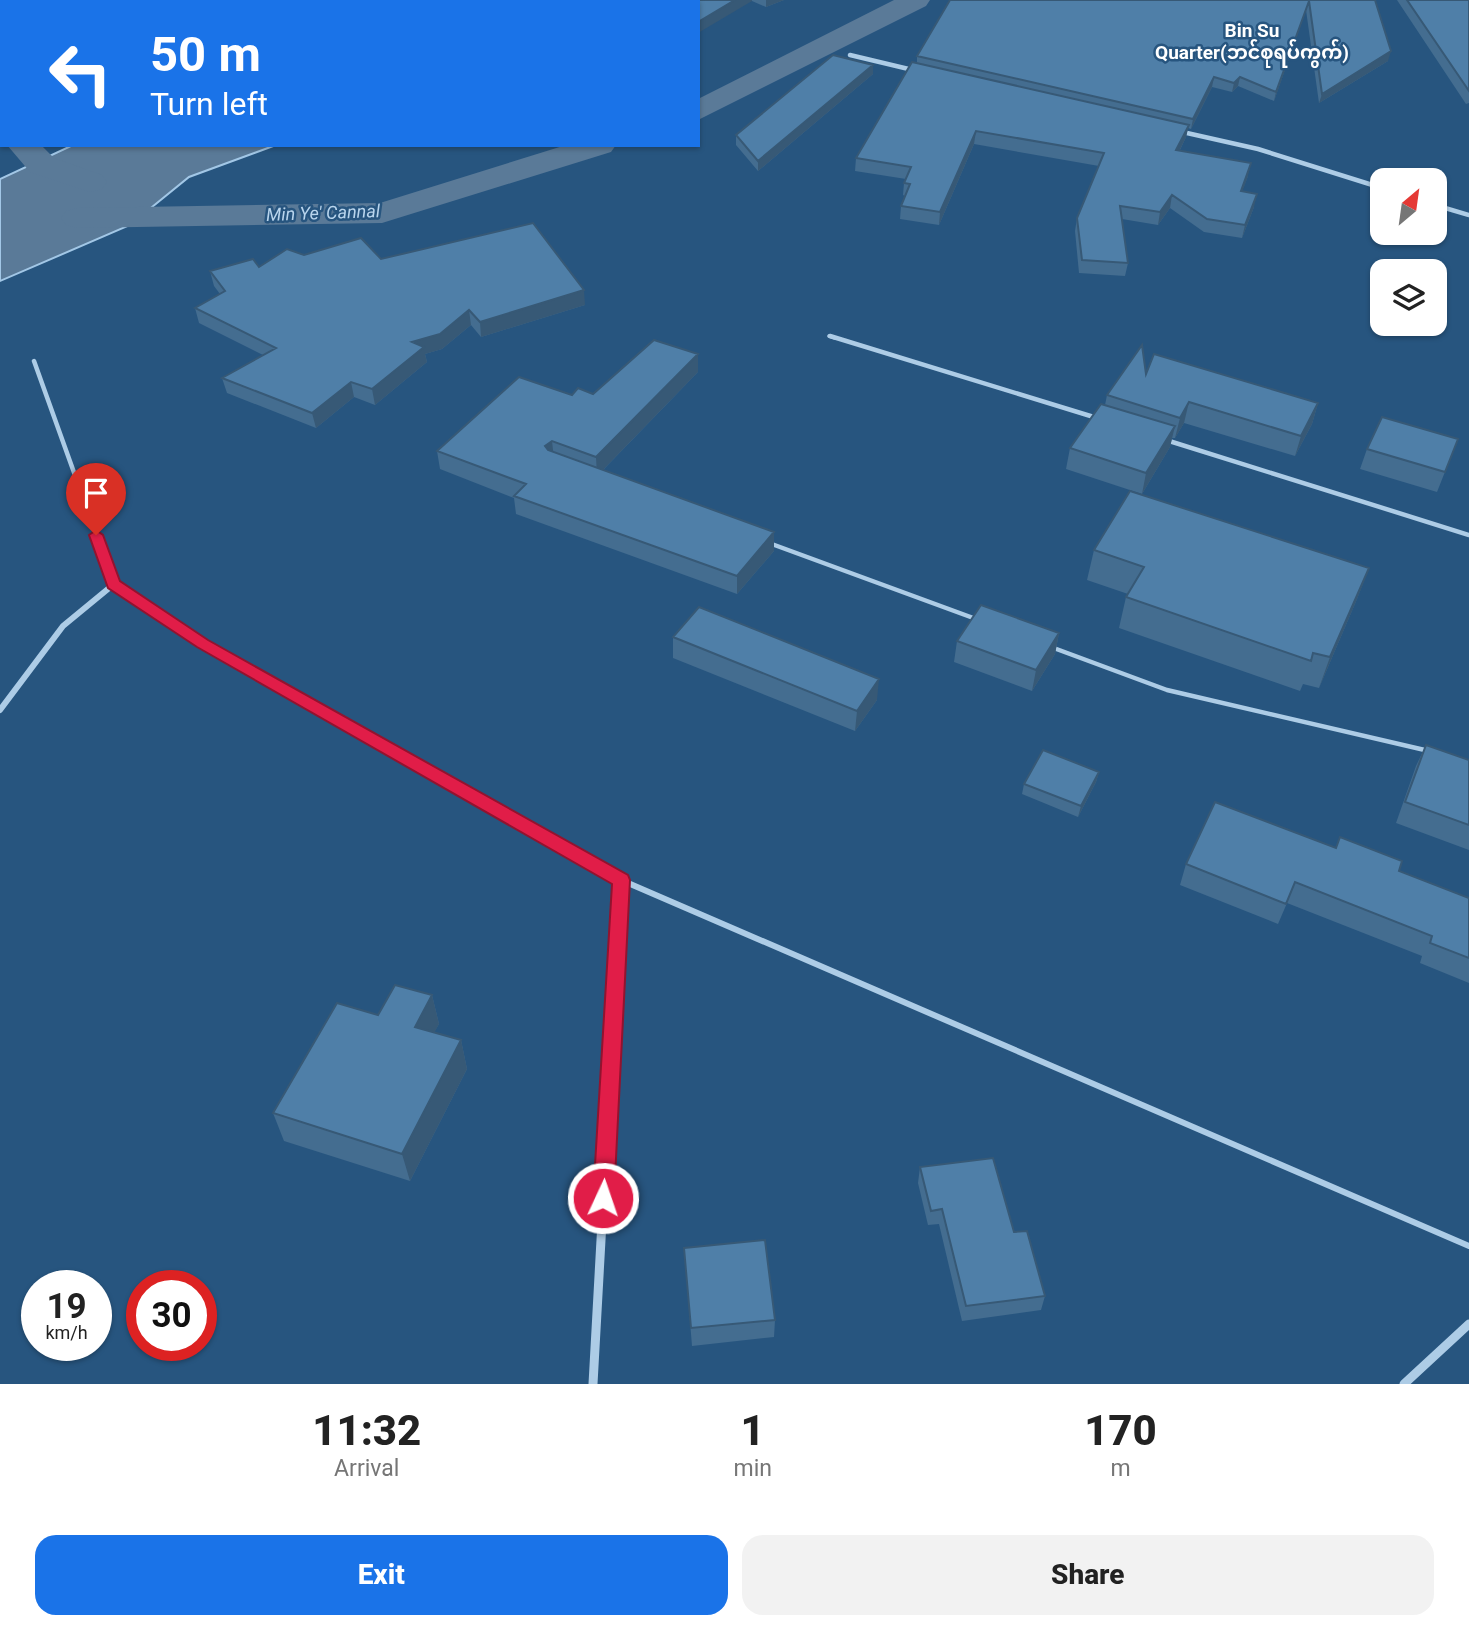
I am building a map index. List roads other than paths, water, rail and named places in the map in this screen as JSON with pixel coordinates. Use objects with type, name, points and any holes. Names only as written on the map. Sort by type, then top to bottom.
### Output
[{"type":"street","points":[[850,55],[929,74]]},
{"type":"street","points":[[1165,128],[1258,149],[1370,184]]},
{"type":"street","points":[[1447,209],[1469,215]]},
{"type":"street","points":[[0,710],[63,626],[114,584]]},
{"type":"street","points":[[593,1384],[621,880]]},
{"type":"street","points":[[1404,1384],[1469,1324]]},
{"type":"lane","points":[[829,336],[1105,421]]},
{"type":"lane","points":[[34,361],[114,584],[202,644],[621,880],[1469,1246]]},
{"type":"lane","points":[[1158,437],[1469,535]]},
{"type":"lane","points":[[762,541],[984,622]]},
{"type":"lane","points":[[1049,646],[1167,690],[1443,754]]},
{"type":"water","points":[[69,147],[271,147],[189,177],[130,225],[0,281],[0,179]]},
{"type":"waterway","name":"Min Ye' Cannal","points":[[700,110],[916,0]]},
{"type":"waterway","points":[[25,147],[42,165],[90,182]]},
{"type":"waterway","name":"Min Ye' Cannal","points":[[78,218],[382,213],[594,147]]},
{"type":"district","name":"Bin Su Quarter(ဘင်စုရပ်ကွက်)","points":[[1252,41]]}]
